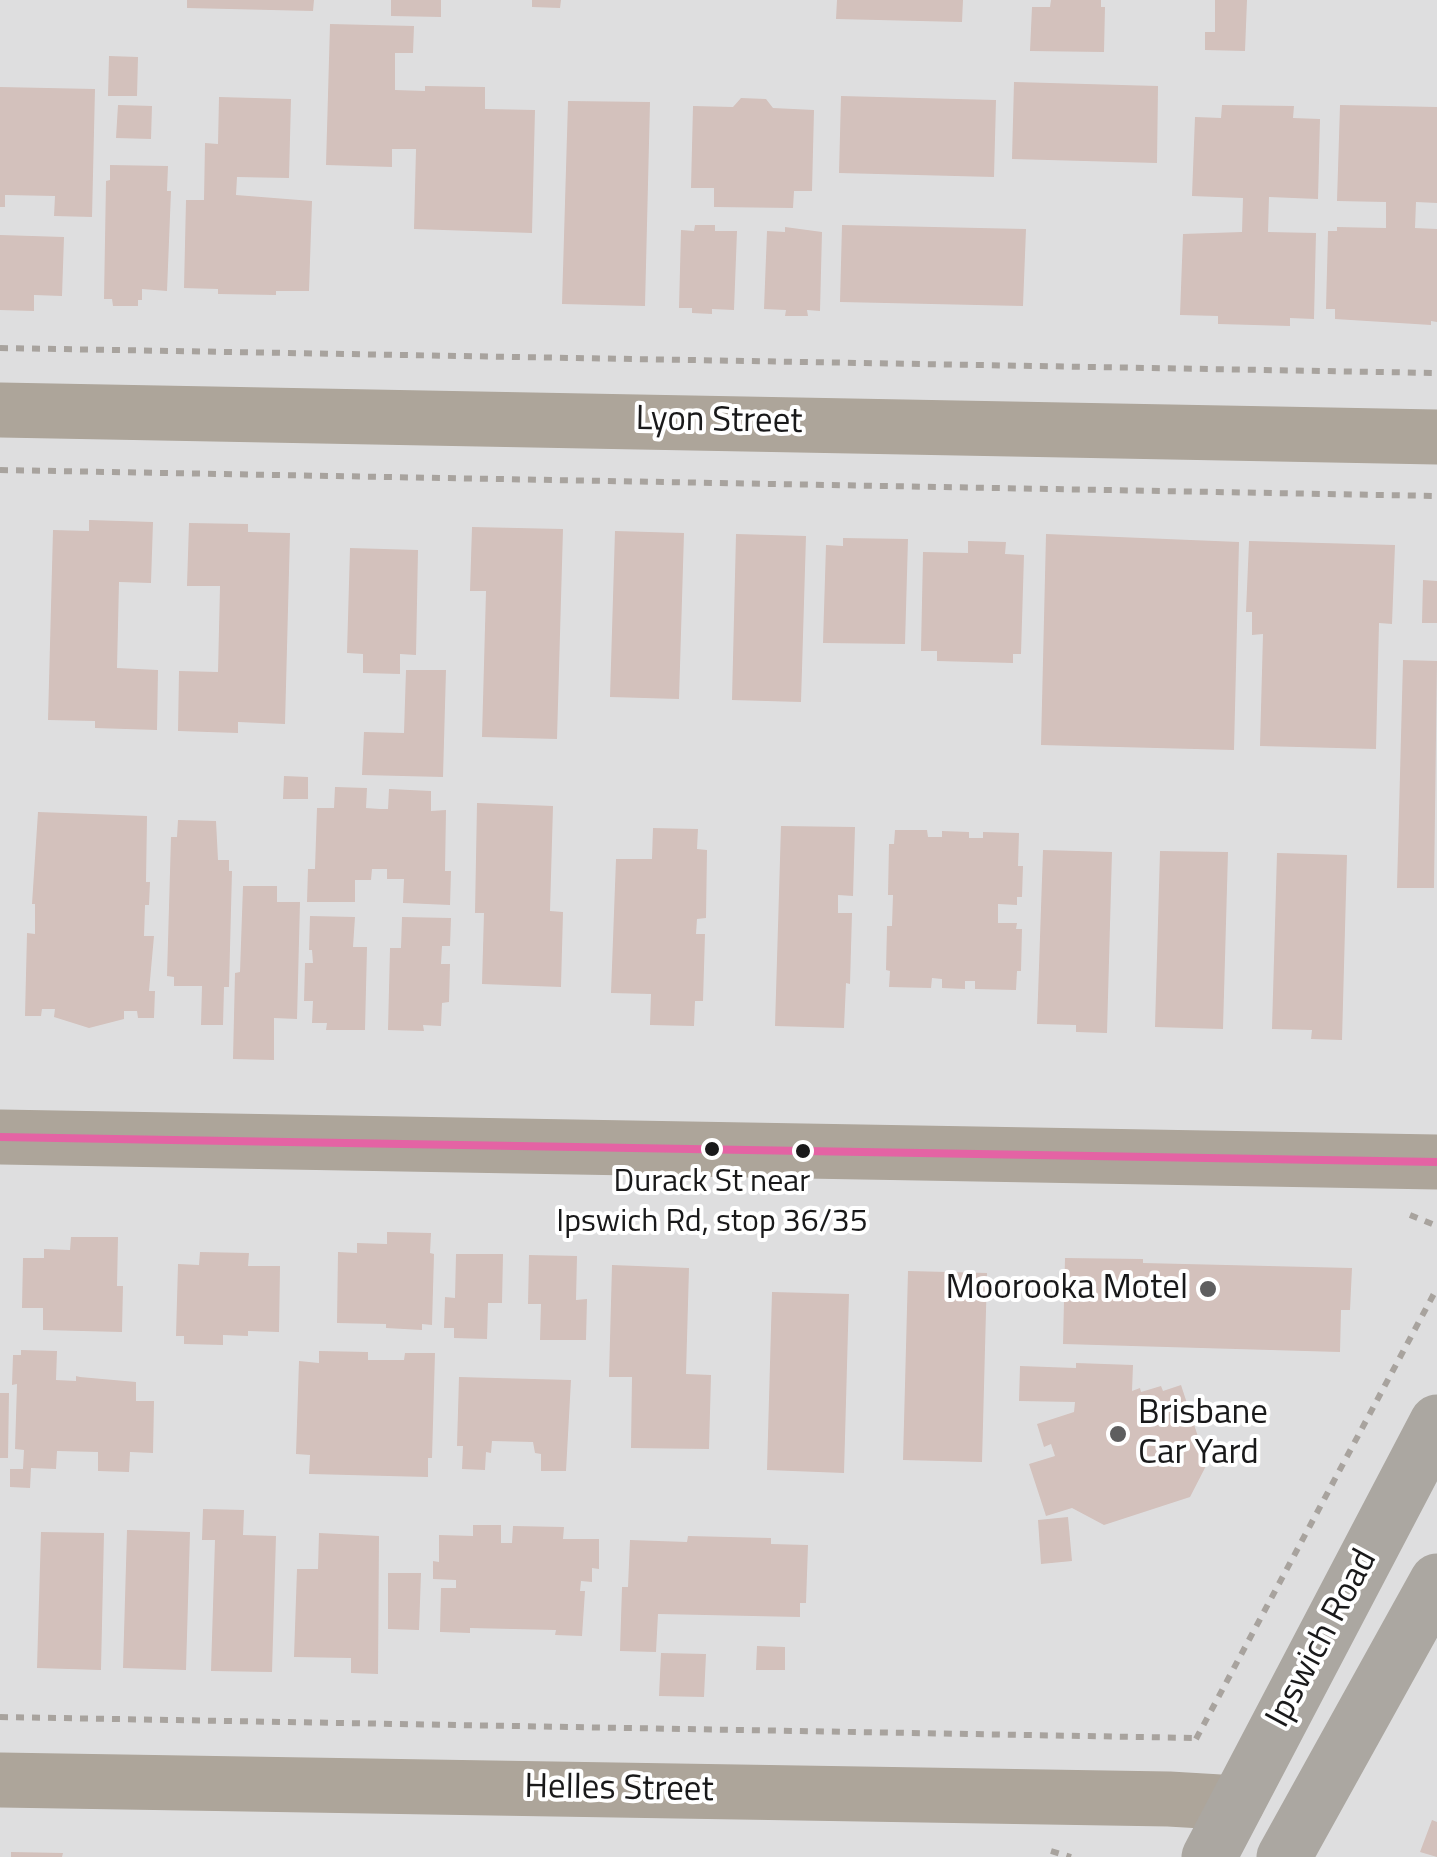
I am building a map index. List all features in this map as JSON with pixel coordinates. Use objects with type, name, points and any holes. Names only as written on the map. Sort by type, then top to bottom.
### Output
[{"type":"highway","name":"Ipswich Road","points":[[1209,1857],[1437,1422]]},
{"type":"highway","name":"Ipswich Road","points":[[1284,1857],[1437,1581]]},
{"type":"street","name":"Lyon Street","points":[[0,410],[1437,437]]},
{"type":"street","points":[[0,1137],[1437,1162]]},
{"type":"street","name":"Helles Street","points":[[0,1780],[1237,1803]]},
{"type":"path","points":[[0,348],[1437,373]]},
{"type":"path","points":[[0,470],[1437,496]]},
{"type":"path","points":[[1192,1750],[1437,1288]]},
{"type":"path","points":[[0,1717],[1197,1738]]},
{"type":"building","points":[[187,0],[314,0],[313,11],[187,8]]},
{"type":"building","points":[[391,0],[441,0],[441,17],[391,16]]},
{"type":"building","points":[[532,0],[561,0],[560,8],[532,7]]},
{"type":"building","points":[[837,0],[963,0],[962,22],[836,19]]},
{"type":"building","points":[[1051,0],[1101,0],[1101,7],[1105,7],[1104,52],[1030,51],[1032,7],[1050,7]]},
{"type":"building","points":[[1215,0],[1247,0],[1245,51],[1205,50],[1205,32],[1215,32]]},
{"type":"building","points":[[330,24],[414,26],[413,53],[395,53],[395,90],[485,87],[485,109],[535,110],[532,233],[414,229],[416,149],[392,149],[392,167],[326,165]]},
{"type":"building","points":[[109,56],[138,57],[137,96],[108,96]]},
{"type":"building","points":[[1014,82],[1158,86],[1157,163],[1012,159]]},
{"type":"building","points":[[0,87],[95,89],[92,217],[54,216],[55,196],[5,195],[5,207],[0,207]]},
{"type":"building","points":[[841,96],[996,100],[994,177],[839,173]]},
{"type":"building","points":[[219,97],[291,99],[289,178],[237,177],[236,195],[312,201],[309,291],[218,294],[218,289],[184,288],[186,200],[204,200],[205,143],[218,144]]},
{"type":"building","points":[[741,98],[766,99],[773,108],[814,110],[812,191],[794,191],[793,208],[714,207],[714,188],[691,188],[693,106],[733,107]]},
{"type":"building","points":[[568,101],[650,102],[645,306],[562,304]]},
{"type":"building","points":[[118,105],[152,106],[151,139],[116,138]]},
{"type":"building","points":[[1222,105],[1294,106],[1293,118],[1320,119],[1318,199],[1269,197],[1268,232],[1316,233],[1314,319],[1290,318],[1290,326],[1218,324],[1218,316],[1180,315],[1183,234],[1242,232],[1243,198],[1192,196],[1195,117],[1221,118]]},
{"type":"building","points":[[1340,105],[1437,107],[1437,203],[1416,202],[1415,228],[1437,229],[1437,322],[1431,321],[1431,325],[1335,319],[1335,309],[1326,309],[1328,231],[1337,231],[1337,227],[1386,228],[1386,202],[1337,201]]},
{"type":"building","points":[[110,165],[168,166],[167,191],[171,191],[167,291],[142,289],[138,306],[113,306],[112,299],[104,299],[106,181],[110,180]]},
{"type":"building","points":[[695,225],[715,225],[715,231],[737,231],[734,310],[712,309],[712,314],[679,308],[681,230],[694,231]]},
{"type":"building","points":[[842,225],[1026,229],[1023,306],[840,302]]},
{"type":"building","points":[[785,227],[822,232],[820,311],[807,310],[808,316],[785,316],[786,310],[764,309],[767,231],[785,232]]},
{"type":"building","points":[[0,235],[64,237],[62,296],[34,295],[34,311],[0,310]]},
{"type":"building","points":[[89,520],[153,522],[151,583],[119,582],[117,668],[158,670],[157,730],[95,728],[95,721],[48,720],[53,530],[89,531]]},
{"type":"building","points":[[189,523],[248,524],[248,532],[290,533],[285,724],[238,722],[238,733],[178,731],[179,671],[218,672],[220,586],[187,586]]},
{"type":"building","points":[[472,527],[563,529],[557,739],[482,737],[486,591],[470,591]]},
{"type":"building","points":[[615,531],[684,533],[679,699],[610,697]]},
{"type":"building","points":[[736,534],[806,536],[801,702],[732,700]]},
{"type":"building","points":[[1046,534],[1239,542],[1234,750],[1041,745]]},
{"type":"building","points":[[843,538],[908,539],[905,644],[823,643],[826,545],[843,546]]},
{"type":"building","points":[[968,541],[1006,542],[1005,554],[1024,555],[1021,654],[1013,654],[1013,663],[937,661],[937,651],[921,651],[923,552],[968,553]]},
{"type":"building","points":[[1249,541],[1395,545],[1392,624],[1379,623],[1376,749],[1260,746],[1263,634],[1252,635],[1252,612],[1246,612]]},
{"type":"building","points":[[350,548],[418,550],[416,655],[400,654],[400,674],[363,673],[363,654],[347,653]]},
{"type":"building","points":[[1423,580],[1437,581],[1437,623],[1422,623]]},
{"type":"building","points":[[1403,660],[1437,661],[1434,888],[1397,888]]},
{"type":"building","points":[[406,670],[446,670],[443,777],[362,775],[364,732],[404,733]]},
{"type":"building","points":[[284,776],[308,777],[308,799],[283,799]]},
{"type":"building","points":[[335,787],[367,788],[366,808],[380,809],[388,809],[389,789],[431,791],[431,811],[446,810],[445,871],[451,871],[450,905],[403,903],[404,879],[387,879],[387,869],[372,869],[371,880],[355,880],[355,902],[307,902],[308,869],[315,869],[317,808],[334,808]]},
{"type":"building","points":[[477,803],[553,806],[550,911],[563,912],[561,987],[482,984],[484,913],[475,913]]},
{"type":"building","points":[[38,812],[147,816],[146,882],[150,882],[144,936],[154,936],[149,991],[155,991],[154,1018],[138,1018],[137,1011],[124,1011],[124,1019],[89,1028],[54,1017],[55,1009],[42,1009],[41,1016],[25,1016],[27,933],[35,934],[32,904]]},
{"type":"building","points":[[178,820],[216,821],[218,860],[229,860],[232,871],[229,987],[224,987],[223,1025],[201,1025],[202,986],[174,986],[174,977],[167,976],[171,837],[177,837]]},
{"type":"building","points":[[781,826],[855,827],[853,896],[838,895],[838,913],[852,913],[844,1028],[775,1026]]},
{"type":"building","points":[[653,828],[698,829],[697,849],[707,850],[706,918],[697,919],[696,934],[705,934],[703,1001],[695,1001],[694,1026],[650,1025],[651,994],[611,993],[616,859],[652,859]]},
{"type":"building","points":[[895,830],[927,830],[928,837],[942,837],[942,831],[969,832],[969,838],[983,838],[983,832],[1019,833],[1022,897],[1017,897],[1017,905],[998,904],[998,923],[1017,923],[1016,929],[1022,929],[1021,971],[1017,971],[1016,990],[975,989],[975,981],[965,981],[965,989],[942,988],[942,979],[932,978],[931,988],[889,987],[887,926],[892,926],[893,895],[888,895],[889,844],[894,844]]},
{"type":"building","points":[[1043,850],[1112,852],[1107,1033],[1076,1032],[1076,1025],[1037,1024]]},
{"type":"building","points":[[1160,851],[1228,852],[1223,1029],[1155,1027]]},
{"type":"building","points":[[1277,853],[1347,855],[1342,1040],[1311,1039],[1312,1030],[1272,1029]]},
{"type":"building","points":[[243,886],[277,886],[277,902],[300,902],[297,1019],[274,1018],[274,1060],[233,1059]]},
{"type":"building","points":[[310,916],[355,917],[353,947],[367,947],[365,1030],[326,1030],[327,1023],[312,1023],[313,1001],[304,1001],[305,963],[313,963],[309,950]]},
{"type":"building","points":[[402,917],[451,918],[450,946],[442,946],[441,964],[450,964],[449,1002],[442,1003],[441,1026],[423,1025],[424,1031],[388,1030],[390,948],[401,948]]},
{"type":"building","points":[[387,1232],[431,1233],[432,1325],[422,1324],[422,1330],[386,1328],[386,1324],[337,1323],[338,1252],[357,1253],[357,1243],[387,1244]]},
{"type":"building","points":[[71,1237],[118,1237],[117,1286],[123,1286],[122,1332],[43,1330],[43,1308],[22,1308],[23,1258],[44,1258],[44,1249],[70,1250]]},
{"type":"building","points":[[200,1252],[249,1253],[248,1266],[280,1266],[279,1332],[223,1335],[223,1345],[184,1344],[184,1336],[176,1336],[178,1264],[199,1265]]},
{"type":"building","points":[[456,1254],[503,1254],[502,1303],[488,1303],[487,1339],[454,1338],[454,1328],[444,1328],[445,1297],[455,1298]]},
{"type":"building","points":[[529,1255],[577,1256],[576,1300],[587,1299],[586,1340],[540,1340],[541,1304],[528,1304]]},
{"type":"building","name":"Moorooka Motel","points":[[1065,1258],[1352,1268],[1350,1310],[1341,1310],[1340,1352],[1063,1344]]},
{"type":"building","points":[[612,1265],[689,1268],[686,1374],[711,1375],[709,1449],[631,1448],[632,1377],[609,1377]]},
{"type":"building","points":[[908,1271],[987,1273],[982,1462],[903,1460]]},
{"type":"building","points":[[772,1292],[849,1294],[844,1473],[767,1470]]},
{"type":"building","points":[[21,1350],[57,1351],[56,1380],[76,1381],[76,1376],[136,1382],[136,1401],[154,1401],[153,1453],[130,1452],[129,1472],[98,1471],[98,1452],[57,1451],[56,1469],[31,1468],[30,1488],[10,1487],[10,1469],[23,1469],[24,1450],[15,1449],[17,1384],[12,1385],[13,1355],[21,1355]]},
{"type":"building","points":[[319,1351],[368,1352],[368,1360],[404,1360],[405,1353],[435,1353],[428,1477],[309,1474],[310,1455],[296,1454],[299,1361],[319,1363]]},
{"type":"building","name":"Brisbane Car Yard","points":[[1076,1363],[1133,1365],[1132,1391],[1161,1386],[1163,1391],[1181,1385],[1207,1464],[1190,1497],[1104,1525],[1072,1508],[1046,1516],[1029,1464],[1055,1456],[1051,1444],[1044,1447],[1037,1424],[1074,1412],[1075,1402],[1019,1401],[1020,1366],[1076,1368]]},
{"type":"building","points":[[459,1377],[571,1380],[566,1471],[541,1471],[541,1454],[535,1453],[533,1442],[492,1441],[491,1453],[486,1452],[485,1470],[462,1469],[463,1446],[457,1446]]},
{"type":"building","points":[[0,1393],[9,1393],[8,1458],[0,1458]]},
{"type":"building","points":[[203,1509],[244,1510],[243,1535],[276,1536],[272,1672],[211,1671],[215,1540],[202,1540]]},
{"type":"building","points":[[1068,1517],[1072,1561],[1041,1564],[1038,1520]]},
{"type":"building","points":[[473,1525],[501,1525],[501,1543],[512,1543],[513,1526],[564,1527],[563,1539],[599,1539],[599,1569],[592,1568],[592,1582],[581,1581],[580,1591],[585,1591],[582,1636],[555,1635],[556,1630],[470,1628],[470,1633],[440,1632],[441,1588],[456,1588],[456,1580],[433,1579],[433,1561],[439,1562],[439,1535],[473,1536]]},
{"type":"building","points":[[127,1530],[190,1532],[186,1670],[123,1668]]},
{"type":"building","points":[[41,1532],[104,1533],[101,1670],[37,1668]]},
{"type":"building","points":[[319,1533],[379,1536],[378,1674],[351,1673],[351,1658],[294,1657],[297,1569],[318,1569]]},
{"type":"building","points":[[688,1536],[771,1538],[771,1544],[808,1545],[806,1603],[800,1603],[800,1617],[658,1614],[656,1652],[620,1651],[622,1587],[628,1587],[630,1540],[687,1542]]},
{"type":"building","points":[[388,1573],[421,1573],[419,1630],[388,1629]]},
{"type":"building","points":[[757,1646],[785,1647],[785,1670],[756,1670]]},
{"type":"building","points":[[661,1653],[706,1654],[704,1697],[659,1696]]},
{"type":"building","points":[[1432,1820],[1437,1822],[1437,1857],[1420,1852]]},
{"type":"building","points":[[11,1852],[63,1853],[62,1857],[11,1857]]},
{"type":"transit line","points":[[0,1137],[1437,1162]]},
{"type":"place","name":"Durack St near Ipswich Rd, stop 36/35","points":[[712,1149]]},
{"type":"place","name":"Moorooka Motel","points":[[1208,1289]]},
{"type":"place","name":"Brisbane Car Yard","points":[[1118,1434]]}]
